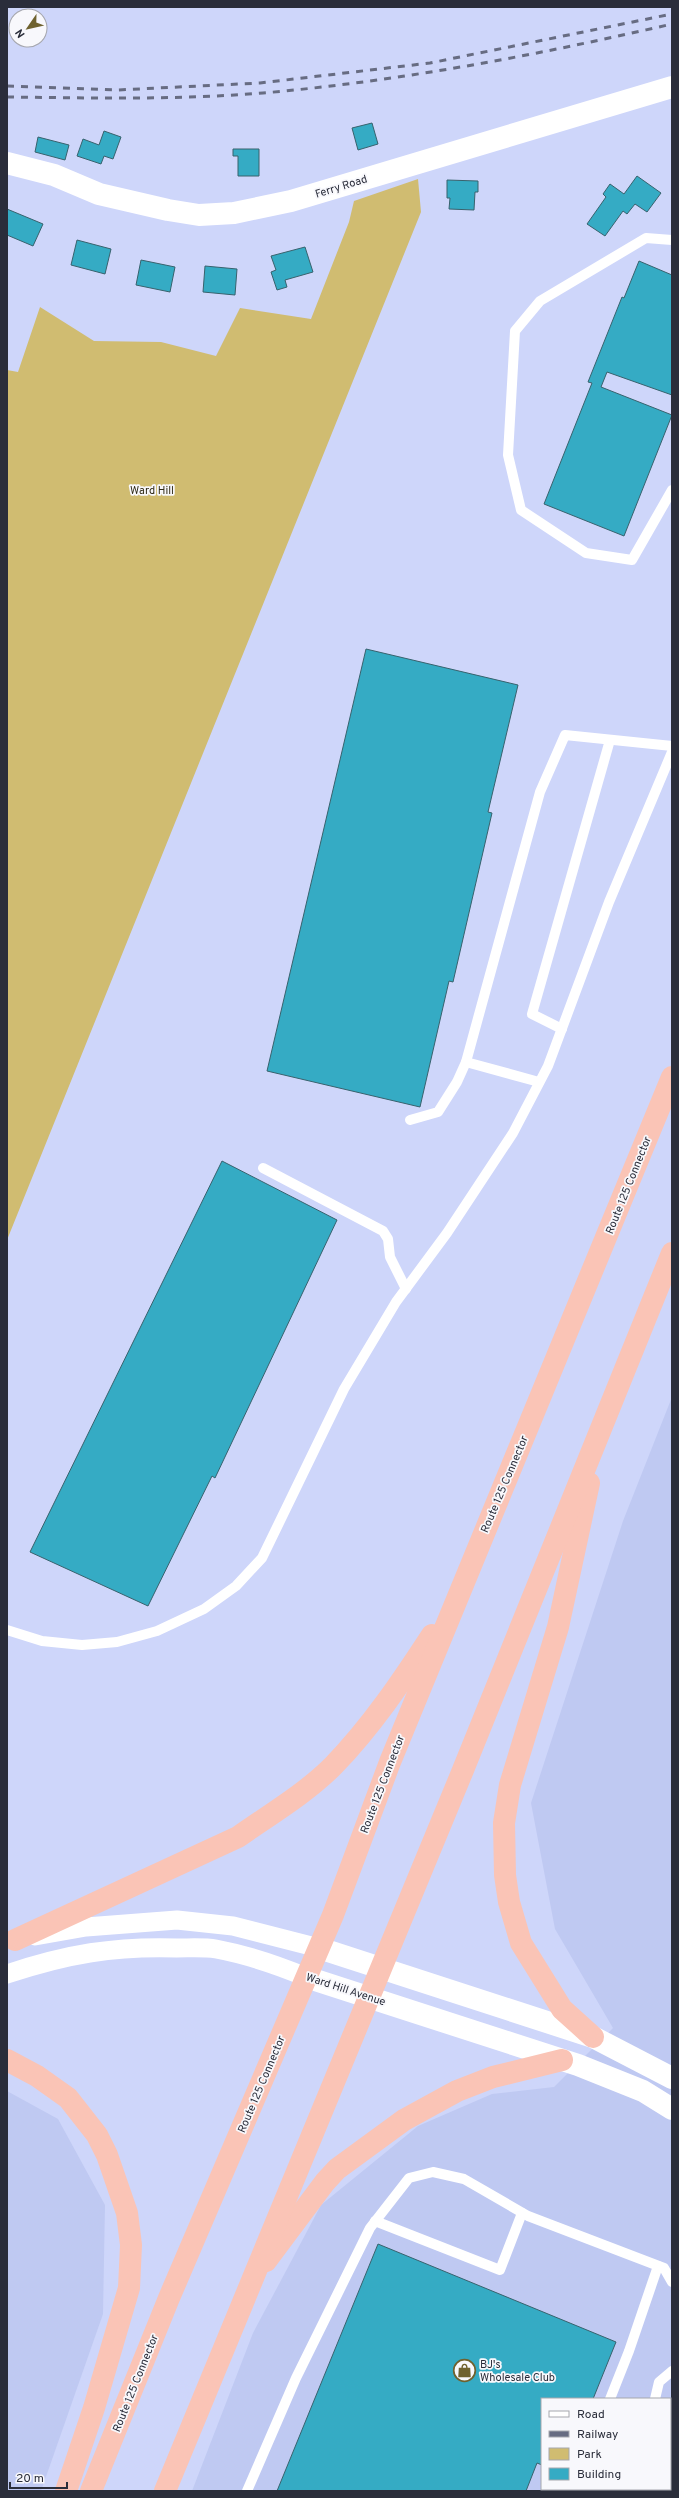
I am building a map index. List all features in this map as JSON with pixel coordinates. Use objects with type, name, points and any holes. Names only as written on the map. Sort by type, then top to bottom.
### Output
[{"type":"highway","name":"Route 125 Connector","points":[[91,2491],[169,2298],[319,1948],[390,1762],[424,1681],[455,1601],[672,1077]]},
{"type":"highway","points":[[164,2491],[466,1762],[672,1253]]},
{"type":"highway","points":[[593,2037],[562,2009],[521,1943],[509,1902],[505,1876],[504,1823],[510,1785],[558,1627],[600,1430]]},
{"type":"highway","points":[[11,1942],[238,1837],[306,1788],[332,1767],[372,1723],[455,1601]]},
{"type":"highway","points":[[7,2060],[37,2076],[68,2098],[97,2134],[107,2155],[127,2213],[131,2245],[129,2288],[94,2408],[66,2491]]},
{"type":"highway","points":[[251,2281],[284,2239],[325,2182],[337,2169],[404,2120],[457,2091],[486,2080],[562,2060]]},
{"type":"street","name":"Ferry Road","points":[[7,164],[54,175],[99,194],[168,210],[199,214],[234,213],[291,201],[672,87]]},
{"type":"street","points":[[11,1942],[86,1927],[177,1920],[233,1926],[319,1948],[379,1969],[593,2037],[672,2078]]},
{"type":"street","name":"Ward Hill Avenue","points":[[7,1974],[52,1959],[100,1950],[152,1947],[215,1949],[275,1964],[306,1977],[562,2060],[643,2090],[672,2108]]},
{"type":"lane","points":[[672,240],[646,238],[540,301],[515,331],[508,455],[521,510],[586,553],[632,560],[672,490]]},
{"type":"lane","points":[[410,1120],[438,1112],[457,1082],[466,1062],[540,792],[565,735],[672,746]]},
{"type":"lane","points":[[562,1029],[532,1014],[610,740]]},
{"type":"lane","points":[[7,1630],[42,1641],[82,1644],[117,1642],[157,1631],[204,1609],[236,1586],[262,1558],[344,1389],[406,1289],[451,1226],[508,1140],[539,1082],[562,1029],[609,902],[672,752]]},
{"type":"lane","points":[[466,1062],[539,1082]]},
{"type":"lane","points":[[263,1168],[383,1231],[388,1239],[390,1257],[406,1289]]},
{"type":"lane","points":[[247,2491],[296,2378],[375,2221],[409,2178],[433,2172],[464,2179],[522,2213],[664,2268],[672,2282]]},
{"type":"lane","points":[[375,2221],[500,2270],[522,2213]]},
{"type":"lane","points":[[610,2398],[629,2351],[658,2266]]},
{"type":"lane","points":[[655,2398],[659,2382],[672,2371]]},
{"type":"shaded area","points":[[672,1397],[672,2491],[192,2491],[253,2333],[321,2205],[418,2126],[492,2094],[554,2087],[613,2028],[555,1929],[531,1803],[623,1521]]},
{"type":"shaded area","points":[[7,2091],[58,2119],[105,2205],[103,2314],[41,2491],[7,2491]]},
{"type":"green space","name":"Ward Hill","points":[[418,179],[421,212],[7,1240],[7,370],[18,372],[40,307],[94,341],[161,342],[216,356],[240,308],[311,319],[349,222],[354,201]]},
{"type":"building","points":[[372,123],[378,144],[358,150],[352,128]]},
{"type":"building","points":[[104,131],[121,137],[113,159],[104,156],[101,164],[77,156],[83,139],[99,145]]},
{"type":"building","points":[[38,137],[69,145],[65,160],[35,152]]},
{"type":"building","points":[[233,149],[259,149],[259,176],[238,176],[238,156],[233,156]]},
{"type":"building","points":[[637,176],[661,193],[647,212],[635,204],[627,214],[623,211],[605,236],[587,224],[606,197],[603,194],[610,184],[624,194]]},
{"type":"building","points":[[447,180],[478,181],[478,192],[475,192],[474,210],[449,209],[450,198],[447,198]]},
{"type":"building","points":[[7,209],[43,224],[33,246],[7,235]]},
{"type":"building","points":[[77,240],[111,249],[105,274],[71,265]]},
{"type":"building","points":[[305,247],[313,272],[285,280],[287,287],[277,290],[271,272],[276,270],[271,256]]},
{"type":"building","points":[[141,260],[175,267],[170,292],[136,285]]},
{"type":"building","points":[[639,261],[672,275],[672,395],[607,372],[601,387],[672,415],[624,536],[544,504],[592,383],[588,382],[622,297],[624,298]]},
{"type":"building","points":[[205,266],[237,269],[235,295],[203,292]]},
{"type":"building","points":[[366,649],[518,685],[488,812],[492,813],[453,982],[449,981],[420,1107],[267,1071]]},
{"type":"building","points":[[222,1161],[337,1220],[215,1478],[212,1476],[148,1606],[30,1552]]},
{"type":"building","name":"BJ's Wholesale Club","points":[[378,2244],[616,2342],[593,2398],[541,2398],[541,2465],[537,2463],[526,2491],[277,2491]]},
{"type":"building","points":[[672,2462],[672,2491],[666,2491],[671,2490]]},
{"type":"railway","points":[[7,86],[117,90],[260,83],[430,63],[672,14]]},
{"type":"railway","points":[[7,97],[199,97],[315,88],[366,82],[469,66],[672,24]]},
{"type":"place","name":"BJ's Wholesale Club","points":[[465,2370]]}]
